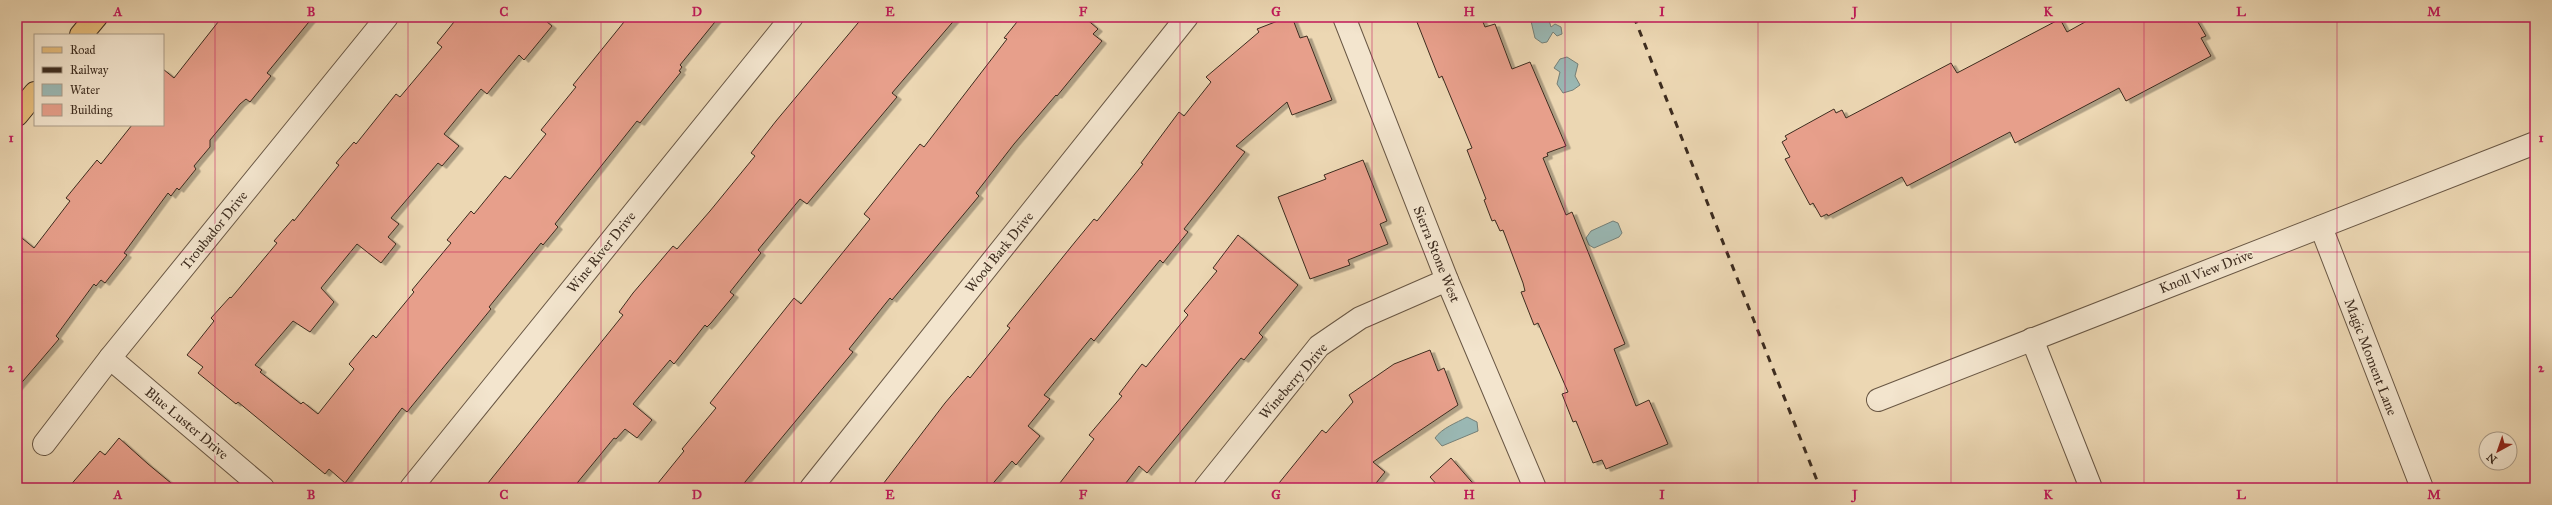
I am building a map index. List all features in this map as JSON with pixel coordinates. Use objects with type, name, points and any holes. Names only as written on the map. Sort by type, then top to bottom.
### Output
[{"type":"main road","points":[[82,34],[96,17]]},
{"type":"main road","points":[[17,115],[34,94]]},
{"type":"street","name":"Troubador Drive","points":[[44,444],[110,358],[387,17]]},
{"type":"street","name":"Wine River Drive","points":[[411,488],[792,17]]},
{"type":"street","name":"Wood Bark Drive","points":[[811,488],[1187,17]]},
{"type":"street","name":"Sierra Stone West","points":[[1344,17],[1447,280],[1535,488]]},
{"type":"street","name":"Knoll View Drive","points":[[1878,400],[2535,144]]},
{"type":"street","name":"Magic Moment Lane","points":[[2320,227],[2422,488]]},
{"type":"street","name":"Wineberry Drive","points":[[1204,488],[1319,346],[1360,318],[1447,280]]},
{"type":"street","points":[[2032,339],[2091,488]]},
{"type":"street","name":"Blue Luster Drive","points":[[110,358],[263,488]]},
{"type":"water","points":[[1530,17],[1548,17],[1551,27],[1555,24],[1561,27],[1562,34],[1557,36],[1553,32],[1547,42],[1542,43],[1535,38]]},
{"type":"water","points":[[1567,57],[1578,64],[1575,76],[1580,85],[1573,90],[1563,93],[1557,84],[1560,72],[1554,68],[1560,59]]},
{"type":"water","points":[[1613,221],[1618,223],[1622,233],[1619,237],[1594,248],[1589,245],[1586,238],[1591,231]]},
{"type":"water","points":[[1467,417],[1477,422],[1478,431],[1442,446],[1435,438],[1438,434]]},
{"type":"building","points":[[222,17],[313,17],[267,73],[271,76],[250,102],[246,99],[240,104],[210,140],[210,147],[194,166],[196,169],[179,190],[177,188],[171,196],[168,193],[124,253],[127,255],[105,283],[101,280],[96,286],[94,284],[56,336],[59,339],[17,388],[17,234],[34,248],[70,201],[66,198],[97,160],[101,164],[131,126],[164,126],[164,70],[174,78]]},
{"type":"building","points":[[458,17],[541,17],[552,26],[524,60],[519,55],[487,94],[481,89],[444,134],[459,146],[442,166],[438,163],[391,218],[399,224],[388,237],[396,244],[381,263],[357,244],[321,288],[334,302],[310,332],[293,321],[255,365],[262,370],[260,372],[301,404],[303,402],[318,414],[354,369],[349,364],[373,335],[376,338],[414,292],[412,290],[451,243],[447,240],[471,211],[474,214],[505,176],[510,179],[546,134],[541,130],[576,87],[573,85],[628,17],[719,17],[680,65],[682,67],[679,71],[681,72],[640,123],[637,121],[555,224],[558,227],[543,245],[541,243],[489,307],[491,309],[407,412],[402,408],[345,483],[329,469],[325,474],[238,402],[236,404],[198,373],[203,367],[187,355],[214,321],[211,318],[230,297],[231,298],[277,243],[274,241],[293,219],[294,221],[339,165],[336,163],[354,142],[356,144],[396,94],[400,97],[442,47],[437,43]]},
{"type":"building","points":[[863,17],[957,17],[892,93],[897,97],[807,204],[800,199],[758,250],[761,253],[730,292],[734,295],[711,323],[707,327],[705,325],[674,364],[670,360],[633,404],[652,420],[637,438],[625,429],[616,439],[614,438],[573,488],[484,488],[623,315],[619,312],[633,293],[673,246],[677,249],[710,211],[755,156],[751,153],[776,121]]},
{"type":"building","points":[[1021,17],[1084,17],[1098,29],[1093,34],[1102,41],[1057,96],[1056,95],[1014,144],[976,193],[979,196],[892,300],[890,298],[849,349],[853,352],[740,488],[654,488],[684,451],[682,449],[716,408],[710,403],[794,298],[801,304],[870,219],[864,214],[920,144],[924,147],[1007,39],[1004,38]]},
{"type":"building","points":[[1288,17],[1292,17],[1300,38],[1307,36],[1332,100],[1292,115],[1287,102],[1236,146],[1245,152],[1184,229],[1188,232],[1163,263],[1160,260],[1094,341],[1091,338],[1044,395],[1050,399],[1028,426],[1040,436],[1016,465],[1012,461],[989,488],[880,488],[945,403],[968,376],[970,378],[1010,328],[1007,326],[1075,242],[1094,219],[1097,221],[1143,164],[1141,163],[1179,112],[1184,116],[1211,82],[1206,77],[1259,32],[1257,29]]},
{"type":"building","points":[[1415,17],[1481,17],[1485,27],[1495,24],[1512,69],[1530,62],[1566,146],[1547,153],[1548,156],[1543,158],[1566,215],[1572,212],[1625,344],[1614,349],[1636,406],[1649,400],[1668,444],[1606,469],[1602,460],[1593,463],[1576,421],[1573,422],[1562,394],[1568,392],[1538,323],[1534,325],[1521,292],[1525,291],[1523,283],[1503,230],[1500,231],[1495,220],[1492,221],[1484,200],[1486,199],[1467,150],[1472,148],[1442,76],[1439,78]]},
{"type":"building","points":[[2094,17],[2195,17],[2206,36],[2201,38],[2211,56],[2126,101],[2119,88],[2015,143],[2010,132],[1907,186],[1902,177],[1828,216],[1827,214],[1821,217],[1813,203],[1810,205],[1785,159],[1790,157],[1782,142],[1787,139],[1785,136],[1834,109],[1836,113],[1842,110],[1846,118],[1951,63],[1957,73],[2060,19],[2067,32]]},
{"type":"building","points":[[1363,160],[1387,221],[1380,224],[1388,244],[1348,260],[1350,265],[1310,279],[1278,197],[1326,179],[1324,175]]},
{"type":"building","points":[[1238,235],[1298,285],[1259,333],[1263,337],[1244,360],[1241,358],[1147,473],[1139,466],[1122,488],[1056,488],[1094,439],[1089,435],[1122,396],[1119,394],[1142,364],[1146,367],[1188,315],[1184,311],[1217,271],[1213,268]]},
{"type":"building","points":[[1430,350],[1438,371],[1444,368],[1458,405],[1373,462],[1385,472],[1372,488],[1275,488],[1322,430],[1326,433],[1353,402],[1349,395],[1394,364]]},
{"type":"building","points":[[119,438],[177,488],[68,488],[100,451],[105,455]]},
{"type":"building","points":[[1451,458],[1477,488],[1440,488],[1430,477]]},
{"type":"railway","points":[[1634,17],[1820,488]]}]
